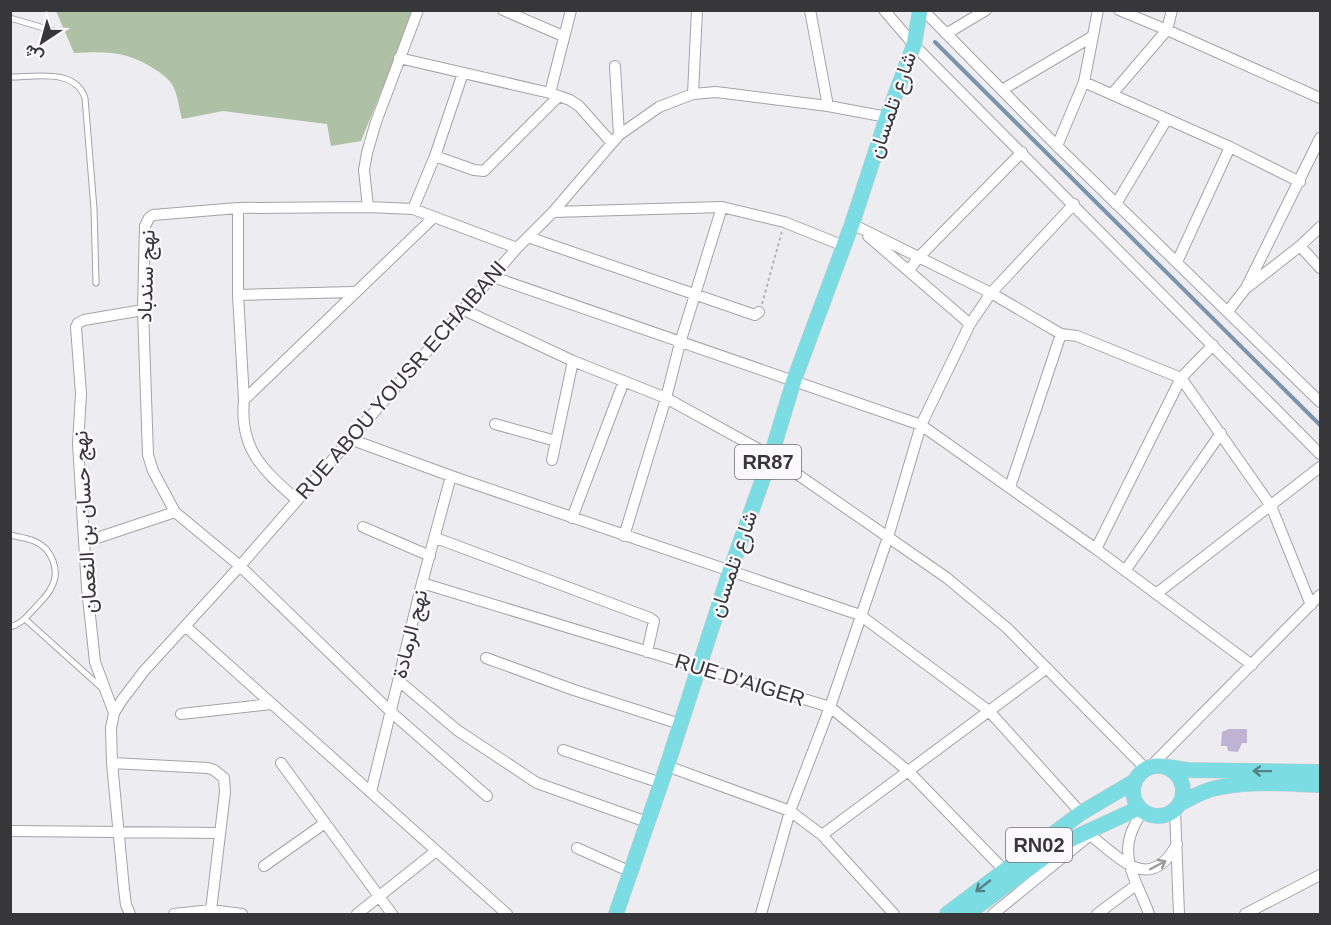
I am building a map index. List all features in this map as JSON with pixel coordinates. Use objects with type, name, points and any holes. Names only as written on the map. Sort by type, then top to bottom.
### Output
[{"type":"main road","name":"شارع تلمسان","points":[[616,915],[795,380],[914,45],[922,10]]},
{"type":"main road","points":[[1167,767],[1180,778],[1184,794],[1178,806]]},
{"type":"main road","points":[[1149,768],[1320,772]]},
{"type":"main road","name":"RN02","points":[[946,915],[1081,813],[1135,781],[1149,768]]},
{"type":"main road","points":[[1135,781],[1134,799],[1140,809]]},
{"type":"main road","name":"RN02","points":[[967,915],[1065,842],[1096,831],[1140,809],[1152,816],[1164,816],[1178,806],[1211,790],[1228,786],[1320,785]]},
{"type":"street","points":[[368,207],[364,170],[367,153],[418,10]]},
{"type":"street","points":[[507,12],[523,10]]},
{"type":"street","points":[[435,156],[474,170],[484,171],[554,95],[563,36],[571,10]]},
{"type":"street","points":[[693,94],[697,10]]},
{"type":"street","points":[[810,10],[828,106]]},
{"type":"street","points":[[884,10],[914,45],[1320,454]]},
{"type":"street","points":[[922,10],[1057,146],[1320,402]]},
{"type":"street","points":[[946,34],[986,10]]},
{"type":"street","points":[[1057,146],[1084,82],[1098,10]]},
{"type":"street","points":[[1119,10],[1320,98]]},
{"type":"street","points":[[1112,94],[1167,30],[1172,10]]},
{"type":"street","points":[[507,12],[563,36]]},
{"type":"street","points":[[1002,90],[1093,36]]},
{"type":"street","points":[[399,58],[554,95],[579,106],[615,139]]},
{"type":"street","points":[[615,66],[615,139]]},
{"type":"street","points":[[413,209],[435,156],[463,73]]},
{"type":"street","points":[[1084,82],[1230,147],[1300,182]]},
{"type":"street","name":"RUE ABOU YOUSR ECHAIBANI","points":[[184,626],[240,566],[615,139],[659,107],[693,94],[716,92],[828,106],[887,117]]},
{"type":"street","points":[[1116,204],[1167,119]]},
{"type":"street","points":[[1228,311],[1246,288],[1320,138]]},
{"type":"street","points":[[1177,262],[1230,147]]},
{"type":"street","points":[[909,270],[1022,152]]},
{"type":"street","points":[[765,912],[790,811],[830,707],[888,537],[921,425],[970,324],[991,292],[1074,204]]},
{"type":"street","points":[[624,536],[722,207]]},
{"type":"street","points":[[553,212],[722,207],[784,222],[844,246]]},
{"type":"street","points":[[238,208],[238,295],[245,437],[256,458],[272,478],[297,500]]},
{"type":"street","name":"نهج سندباد","points":[[487,796],[391,712],[240,566],[175,512],[153,471],[148,455],[143,310],[145,226],[153,215],[238,208],[413,209],[517,248]]},
{"type":"street","points":[[244,400],[353,292],[433,218]]},
{"type":"street","points":[[852,224],[991,292],[1061,334],[1077,336],[1181,378],[1271,506],[1311,605]]},
{"type":"street","points":[[852,224],[970,324]]},
{"type":"street","points":[[1246,288],[1300,246],[1320,227]]},
{"type":"street","points":[[528,237],[755,315],[759,312]]},
{"type":"street","points":[[1300,246],[1320,268]]},
{"type":"street","points":[[493,277],[921,425],[1096,549],[1252,665]]},
{"type":"street","points":[[238,295],[353,292]]},
{"type":"street","name":"نهج حسان بن النعمان","points":[[130,915],[124,889],[112,763],[111,728],[114,713],[95,662],[87,588],[78,444],[81,394],[76,327],[84,320],[143,310]]},
{"type":"street","points":[[464,310],[573,361],[666,398],[771,456],[964,592],[1007,628],[1149,768],[1320,595]]},
{"type":"street","points":[[1010,488],[1061,334]]},
{"type":"street","points":[[1096,549],[1181,378],[1213,345]]},
{"type":"street","points":[[552,460],[573,361]]},
{"type":"street","points":[[572,518],[624,381]]},
{"type":"street","points":[[495,424],[556,441]]},
{"type":"street","points":[[1125,571],[1221,433]]},
{"type":"street","points":[[350,439],[624,536],[861,615],[989,711],[1081,813]]},
{"type":"street","points":[[1156,594],[1320,467]]},
{"type":"street","name":"نهج الرمادة","points":[[371,792],[422,583],[451,476]]},
{"type":"street","points":[[85,542],[175,512]]},
{"type":"street","points":[[363,527],[430,556]]},
{"type":"street","points":[[436,538],[650,618],[654,621],[654,628],[647,652]]},
{"type":"street","name":"RUE D'AIGER","points":[[422,583],[830,707],[908,771],[1004,870]]},
{"type":"street","points":[[114,713],[144,671],[184,626],[507,915]]},
{"type":"street","points":[[486,658],[574,690],[680,724]]},
{"type":"street","points":[[822,835],[1047,668]]},
{"type":"street","points":[[399,681],[457,730],[537,783],[647,822]]},
{"type":"street","points":[[182,714],[271,704]]},
{"type":"street","points":[[564,750],[661,783]]},
{"type":"street","points":[[112,763],[208,768],[224,778],[226,784],[211,910]]},
{"type":"street","points":[[281,763],[392,915]]},
{"type":"street","points":[[667,766],[790,811],[822,835],[894,915]]},
{"type":"street","points":[[1178,806],[1179,915]]},
{"type":"street","points":[[1140,809],[1130,837],[1130,866],[1149,915]]},
{"type":"street","points":[[264,866],[325,823]]},
{"type":"street","points":[[13,831],[219,833]]},
{"type":"street","points":[[993,915],[1096,831],[1130,866],[1145,870],[1159,867],[1168,860],[1177,844]]},
{"type":"street","points":[[577,848],[631,872]]},
{"type":"street","points":[[357,915],[436,851]]},
{"type":"street","points":[[1245,915],[1320,876]]},
{"type":"street","points":[[1097,915],[1136,885]]},
{"type":"street","points":[[174,915],[211,910],[242,915]]},
{"type":"lane","points":[[10,18],[54,31]]},
{"type":"lane","points":[[10,77],[58,76],[74,82],[82,89],[85,98],[94,209],[96,283]]},
{"type":"lane","points":[[10,535],[34,541],[44,547],[51,555],[55,565],[52,587],[25,619],[10,627]]},
{"type":"lane","points":[[25,619],[104,690]]},
{"type":"path","points":[[759,312],[784,222]]},
{"type":"green space","points":[[56,11],[414,11],[361,141],[331,146],[327,124],[223,111],[182,119],[175,90],[166,77],[146,64],[126,56],[107,52],[74,53]]},
{"type":"building","points":[[1229,729],[1247,729],[1247,743],[1242,743],[1238,752],[1228,751],[1227,746],[1221,746],[1222,732]]},
{"type":"waterway","points":[[935,42],[1320,425]]}]
